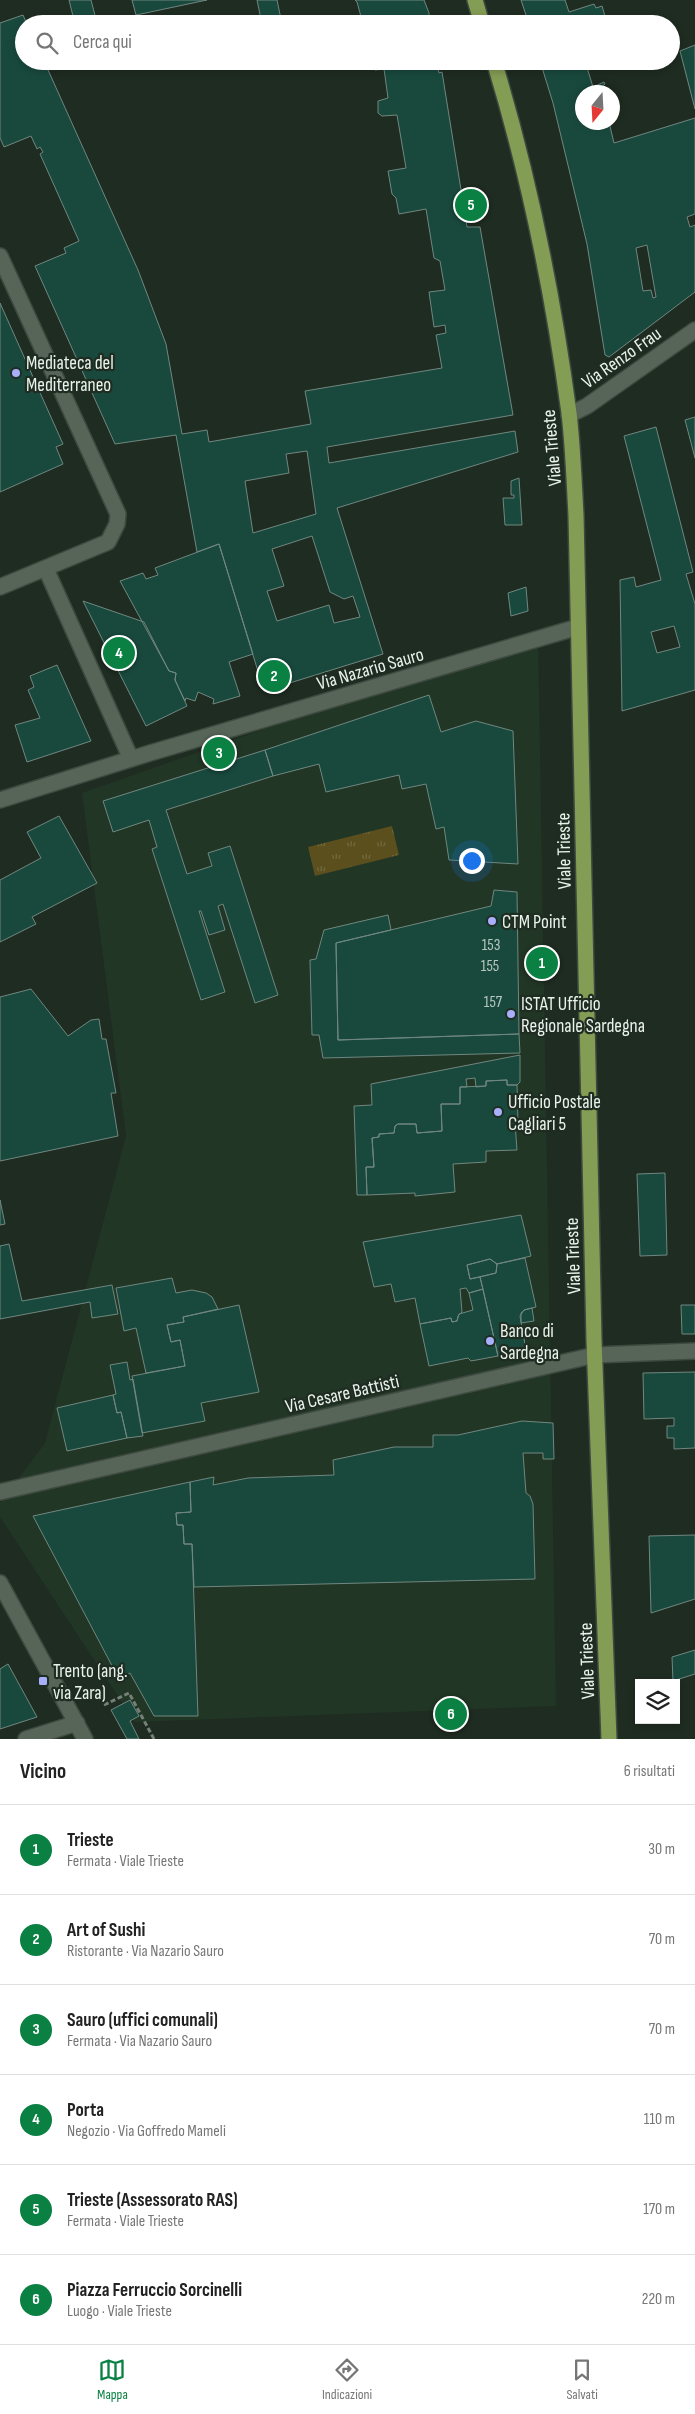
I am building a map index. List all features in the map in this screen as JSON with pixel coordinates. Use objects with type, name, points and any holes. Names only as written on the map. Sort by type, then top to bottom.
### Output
[{"type":"main road","points":[[474,0],[479,15]]},
{"type":"main road","name":"Viale Trieste","points":[[497,70],[519,150],[545,267],[569,415],[576,515],[595,1355],[609,1739]]},
{"type":"street","points":[[0,256],[118,514],[117,524],[108,542],[0,587]]},
{"type":"street","name":"Via Renzo Frau","points":[[569,415],[587,406],[695,330]]},
{"type":"street","points":[[46,569],[131,759]]},
{"type":"street","name":"Via Nazario Sauro","points":[[0,800],[131,759],[578,627]]},
{"type":"street","name":"Via Cesare Battisti","points":[[0,1492],[595,1355],[695,1352]]},
{"type":"street","points":[[0,1584],[85,1739]]},
{"type":"street","points":[[26,1739],[76,1723]]},
{"type":"path","points":[[104,1705],[130,1693],[154,1739]]},
{"type":"shaded area","points":[[538,633],[556,1706],[135,1722],[0,1517],[0,1503],[45,1443],[126,1136],[82,793]]},
{"type":"green space","points":[[392,826],[399,855],[315,876],[308,847]]},
{"type":"building","points":[[69,0],[91,0],[95,15],[73,15]]},
{"type":"building","points":[[132,0],[207,0],[136,15]]},
{"type":"building","points":[[257,0],[277,0],[280,15],[260,15]]},
{"type":"building","points":[[355,0],[424,0],[429,15],[361,15]]},
{"type":"building","points":[[521,0],[565,0],[569,12],[594,4],[596,8],[602,6],[605,15],[526,15]]},
{"type":"building","points":[[15,18],[15,70],[48,70],[138,270],[166,344],[182,434],[207,430],[209,442],[311,424],[305,391],[442,368],[436,335],[446,333],[445,325],[434,327],[429,292],[445,290],[440,261],[434,258],[426,209],[399,214],[396,198],[392,194],[388,171],[406,168],[397,115],[382,116],[378,113],[378,101],[388,98],[384,70],[438,70],[439,73],[442,72],[467,227],[480,227],[513,415],[327,447],[329,463],[515,431],[518,452],[337,508],[383,654],[264,691],[219,544],[197,552],[176,435],[115,444],[35,266],[66,253],[64,248],[79,241],[40,154],[43,152],[40,147],[37,149],[31,136],[4,147],[0,138],[0,23]],"holes":[[[307,451],[316,514],[253,533],[245,481],[289,473],[286,454]],[[312,536],[330,592],[344,599],[353,596],[360,617],[334,623],[329,605],[277,621],[267,591],[284,586],[272,549]]]},
{"type":"building","points":[[695,45],[695,109],[680,51]]},
{"type":"building","points":[[543,70],[588,70],[592,85],[575,85],[575,130],[611,130],[614,143],[695,118],[695,214],[687,217],[690,227],[695,225],[695,292],[609,357],[605,355],[587,244],[553,103]],"holes":[[[647,245],[656,297],[653,298],[651,290],[643,291],[636,248]]]},
{"type":"building","name":"Mediateca del Mediterraneo","points":[[0,303],[63,444],[56,447],[63,464],[0,492]]},
{"type":"building","points":[[695,417],[695,458],[685,420]]},
{"type":"building","points":[[656,427],[693,572],[686,574],[695,604],[695,690],[622,711],[620,580],[634,577],[636,587],[661,580],[624,436]],"holes":[[[674,626],[680,647],[657,653],[651,632]]]},
{"type":"building","points":[[519,478],[522,525],[505,525],[503,498],[514,498],[514,495],[511,495],[511,481]]},
{"type":"building","points":[[219,544],[253,654],[229,662],[240,696],[213,704],[214,699],[198,692],[195,701],[186,698],[185,701],[175,680],[176,673],[169,671],[120,581],[143,573],[146,579],[158,575],[155,568]]},
{"type":"building","points":[[526,587],[528,611],[511,616],[508,593]]},
{"type":"building","points":[[83,601],[144,622],[169,671],[176,673],[175,680],[187,706],[146,726]]},
{"type":"building","points":[[57,665],[91,741],[27,762],[15,725],[40,718],[28,690],[34,687],[30,676]]},
{"type":"building","points":[[429,695],[441,732],[476,721],[513,731],[518,864],[449,860],[444,827],[436,829],[426,784],[402,789],[399,775],[326,792],[319,764],[273,776],[265,750]]},
{"type":"building","points":[[265,750],[273,776],[166,810],[187,874],[212,866],[208,853],[230,846],[278,995],[255,1003],[223,904],[218,906],[225,930],[209,935],[201,911],[199,911],[225,992],[201,1000],[152,849],[157,847],[149,820],[113,832],[103,801]]},
{"type":"building","points":[[59,816],[97,883],[32,917],[36,924],[0,942],[0,880],[41,858],[27,832]]},
{"type":"building","points":[[494,890],[517,892],[519,1034],[338,1040],[336,943],[491,906]]},
{"type":"building","points":[[388,915],[391,930],[336,943],[338,1040],[519,1034],[520,1053],[323,1058],[319,1035],[312,1035],[310,960],[316,959],[324,930]]},
{"type":"building","points":[[31,989],[68,1036],[91,1020],[99,1019],[102,1039],[106,1039],[116,1093],[111,1093],[118,1136],[0,1161],[0,997]]},
{"type":"building","points":[[520,1055],[520,1082],[517,1085],[507,1085],[507,1080],[486,1081],[486,1086],[476,1087],[475,1078],[466,1079],[467,1087],[460,1087],[460,1104],[441,1104],[442,1131],[417,1133],[416,1124],[398,1124],[395,1126],[394,1133],[379,1134],[379,1137],[372,1138],[374,1167],[366,1167],[367,1195],[357,1195],[354,1106],[372,1105],[371,1084]]},
{"type":"building","points":[[507,1080],[507,1085],[517,1085],[518,1123],[515,1123],[517,1150],[486,1151],[486,1162],[453,1164],[455,1192],[415,1196],[415,1193],[367,1195],[366,1167],[374,1167],[372,1138],[379,1137],[379,1134],[394,1133],[395,1126],[398,1124],[416,1124],[417,1133],[442,1131],[441,1104],[460,1104],[460,1087],[486,1086],[486,1081]]},
{"type":"building","points":[[665,1173],[667,1255],[640,1256],[637,1174]]},
{"type":"building","points":[[0,1200],[5,1224],[0,1225]]},
{"type":"building","points":[[521,1215],[531,1256],[497,1264],[490,1259],[467,1265],[470,1279],[480,1277],[483,1289],[469,1293],[466,1288],[460,1289],[462,1312],[458,1316],[457,1321],[452,1322],[451,1318],[420,1324],[415,1298],[395,1302],[391,1284],[374,1287],[363,1242]]},
{"type":"building","points":[[9,1244],[22,1301],[112,1285],[118,1314],[92,1318],[90,1302],[0,1319],[0,1246]]},
{"type":"building","points":[[525,1258],[536,1307],[524,1310],[520,1316],[526,1350],[498,1356],[480,1277],[496,1273],[497,1264]]},
{"type":"building","points":[[490,1259],[497,1264],[496,1273],[470,1279],[467,1265]]},
{"type":"building","points":[[172,1278],[176,1293],[192,1290],[206,1293],[212,1297],[218,1309],[183,1317],[184,1322],[167,1325],[171,1342],[180,1340],[185,1366],[146,1373],[136,1328],[124,1331],[116,1288]]},
{"type":"building","points":[[483,1289],[498,1356],[471,1361],[468,1358],[429,1366],[420,1324],[451,1318],[452,1322],[457,1321],[459,1314],[473,1310],[469,1293]]},
{"type":"building","points":[[239,1305],[259,1392],[201,1403],[205,1421],[142,1433],[132,1376],[185,1366],[180,1340],[171,1342],[167,1325],[184,1322],[183,1317]]},
{"type":"building","points":[[681,1305],[695,1305],[695,1334],[682,1334]]},
{"type":"building","points":[[532,1308],[534,1321],[521,1323],[521,1313]]},
{"type":"building","points":[[127,1362],[130,1380],[133,1379],[143,1436],[127,1438],[121,1412],[117,1413],[113,1395],[116,1394],[110,1365]]},
{"type":"building","points":[[695,1372],[695,1448],[674,1449],[674,1438],[667,1438],[667,1426],[674,1426],[674,1418],[644,1419],[643,1373]]},
{"type":"building","points":[[113,1395],[117,1413],[121,1412],[127,1438],[67,1451],[57,1408]]},
{"type":"building","points":[[522,1421],[553,1423],[554,1459],[543,1459],[543,1453],[523,1453],[526,1493],[530,1496],[533,1504],[535,1579],[194,1587],[192,1544],[184,1544],[183,1525],[177,1525],[176,1513],[191,1512],[190,1482],[214,1477],[213,1485],[248,1478],[334,1475],[333,1460],[394,1447],[433,1447],[433,1435],[458,1435]]},
{"type":"building","points":[[190,1482],[191,1512],[176,1513],[177,1525],[183,1525],[184,1544],[192,1544],[198,1716],[154,1716],[130,1673],[119,1679],[33,1516]]},
{"type":"building","points":[[695,1535],[695,1599],[651,1613],[649,1536]]},
{"type":"building","points":[[695,1650],[695,1674],[673,1679],[672,1657]]},
{"type":"building","points":[[8,1664],[37,1717],[0,1729],[0,1669]]},
{"type":"building","points":[[130,1700],[139,1716],[130,1721],[139,1739],[127,1739],[111,1710]]},
{"type":"place","name":"Trieste (Assessorato RAS)","points":[[471,205]]},
{"type":"place","name":"Mediateca del Mediterraneo","points":[[16,373]]},
{"type":"place","name":"Porta","points":[[119,653]]},
{"type":"place","name":"Art of Sushi","points":[[274,676]]},
{"type":"place","name":"Sauro (uffici comunali)","points":[[219,753]]},
{"type":"place","name":"CTM Point","points":[[492,921]]},
{"type":"place","name":"Trieste","points":[[542,963]]},
{"type":"place","name":"ISTAT Ufficio Regionale Sardegna","points":[[511,1014]]},
{"type":"place","name":"Ufficio Postale Cagliari 5","points":[[498,1112]]},
{"type":"place","name":"Banco di Sardegna","points":[[490,1341]]},
{"type":"place","name":"Trento (ang. via Zara)","points":[[43,1681]]},
{"type":"place","name":"Piazza Ferruccio Sorcinelli","points":[[451,1714]]}]
